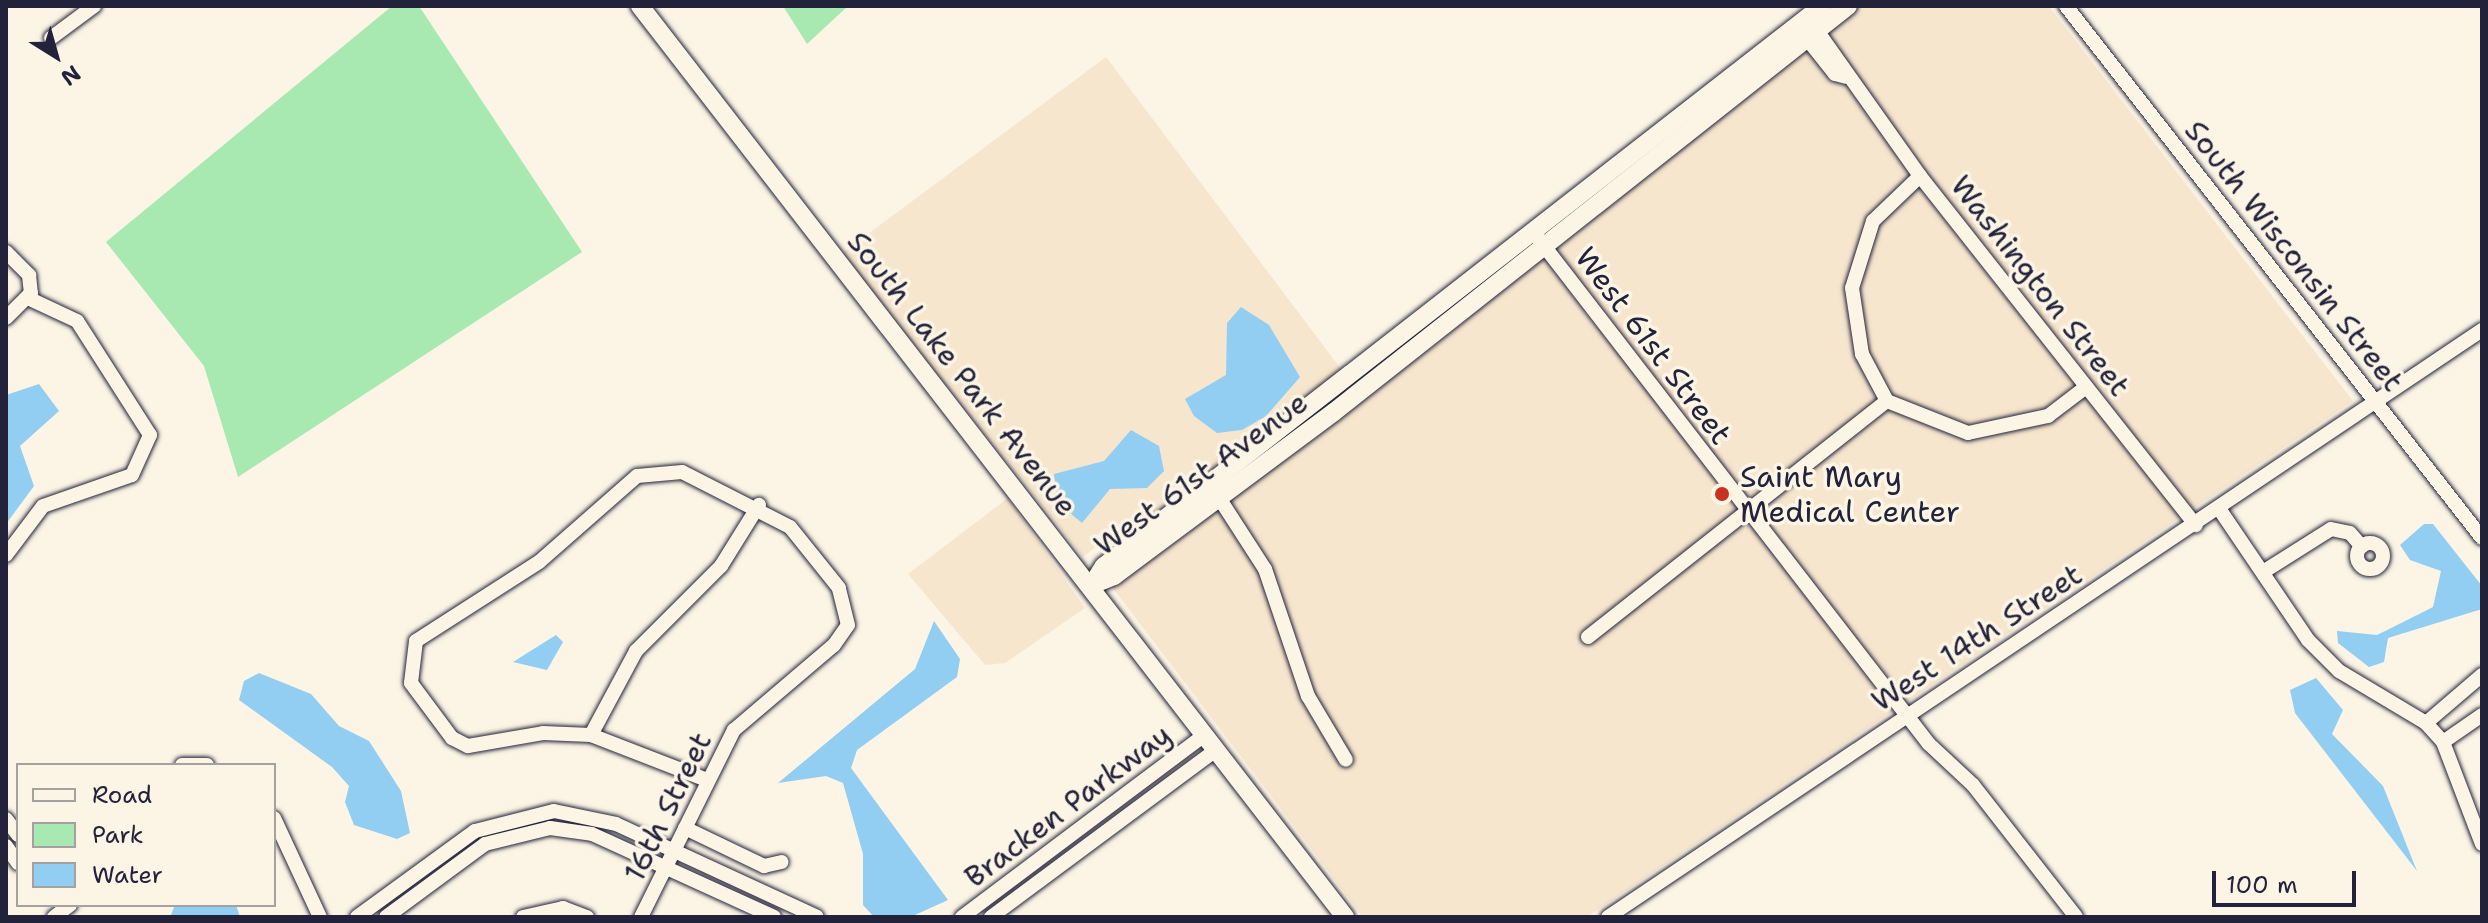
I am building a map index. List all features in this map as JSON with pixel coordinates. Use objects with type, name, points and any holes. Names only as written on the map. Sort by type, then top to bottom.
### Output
[{"type":"main road","name":"South Lake Park Avenue","points":[[640,6],[1092,585],[1345,917]]},
{"type":"main road","name":"West 61st Avenue","points":[[1092,585],[1540,242],[1811,24],[1848,6]]},
{"type":"street","points":[[51,38],[94,6]]},
{"type":"street","name":"South Wisconsin Street","points":[[2066,6],[2482,538]]},
{"type":"street","name":"Washington Street","points":[[1811,24],[1846,65],[1846,77],[1920,176],[2196,525]]},
{"type":"street","points":[[1920,176],[1873,221],[1852,288],[1862,354],[1887,401],[1968,433],[2048,416],[2086,387]]},
{"type":"street","name":"West 61st Street","points":[[1540,242],[1747,513],[1907,715],[1973,785],[2076,917]]},
{"type":"street","points":[[6,252],[29,275],[28,298],[6,318]]},
{"type":"street","points":[[6,555],[43,506],[132,475],[150,435],[77,321],[28,298]]},
{"type":"street","name":"West 14th Street","points":[[1608,917],[1907,715],[2220,510],[2482,330]]},
{"type":"street","points":[[1588,637],[1887,401]]},
{"type":"street","points":[[591,735],[636,651],[721,566],[759,505],[715,483],[660,471],[615,490],[539,562],[416,641],[411,683],[452,738],[468,746],[543,733],[591,735],[707,780]]},
{"type":"street","points":[[1215,491],[1265,569],[1305,690],[1346,760]]},
{"type":"street","name":"16th Street","points":[[641,917],[734,730],[834,645],[848,625],[839,588],[790,527],[759,505]]},
{"type":"street","points":[[2220,510],[2339,671],[2426,723],[2443,742],[2482,844]]},
{"type":"street","points":[[2263,572],[2331,529],[2350,533],[2362,547]]},
{"type":"street","points":[[2426,723],[2482,675]]},
{"type":"street","points":[[2443,742],[2482,715]]},
{"type":"street","name":"Bracken Parkway","points":[[962,917],[1082,827],[1210,743]]},
{"type":"street","name":"Bracken Parkway","points":[[991,917],[1093,841],[1210,743]]},
{"type":"street","points":[[357,917],[465,837],[520,815],[592,816],[817,917]]},
{"type":"street","points":[[276,822],[320,917]]},
{"type":"street","points":[[1082,827],[1093,841]]},
{"type":"street","points":[[685,828],[764,866],[782,862]]},
{"type":"street","points":[[386,917],[485,844],[531,830],[592,834],[774,917]]},
{"type":"street","points":[[523,917],[563,908],[587,917]]},
{"type":"shaded area","name":"Saint Mary Medical Center","points":[[1844,6],[2049,6],[2353,401],[1587,917],[1363,917],[1112,587]]},
{"type":"shaded area","points":[[1106,57],[1344,373],[1105,557],[1097,546],[1083,557],[841,254]]},
{"type":"shaded area","points":[[1008,498],[1085,608],[1005,663],[985,665],[908,574]]},
{"type":"green space","points":[[392,6],[419,6],[582,252],[238,477],[204,366],[106,242]]},
{"type":"green space","points":[[783,6],[848,6],[807,44]]},
{"type":"water","points":[[1241,307],[1269,325],[1300,377],[1266,416],[1242,430],[1217,433],[1194,416],[1185,399],[1226,375],[1227,323]]},
{"type":"water","points":[[39,384],[59,411],[20,446],[34,486],[6,524],[6,395]]},
{"type":"water","points":[[1131,430],[1159,446],[1164,471],[1147,488],[1110,489],[1082,523],[1058,503],[1054,474],[1104,461]]},
{"type":"water","points":[[2424,524],[2433,524],[2482,586],[2482,609],[2388,638],[2384,662],[2369,667],[2338,643],[2337,631],[2377,635],[2433,607],[2441,571],[2410,560],[2400,545]]},
{"type":"water","points":[[934,621],[960,659],[957,677],[857,750],[851,768],[948,900],[915,915],[874,917],[863,905],[863,854],[843,783],[826,776],[778,783],[915,669]]},
{"type":"water","points":[[556,635],[563,642],[547,670],[513,662]]},
{"type":"water","points":[[259,673],[311,694],[339,726],[369,741],[401,791],[410,833],[397,839],[354,825],[345,802],[349,786],[332,767],[239,700],[244,681]]},
{"type":"water","points":[[2316,678],[2343,710],[2332,734],[2383,786],[2417,871],[2295,713],[2290,690]]},
{"type":"water","points":[[174,907],[237,907],[240,917],[170,917]]},
{"type":"place","name":"Saint Mary Medical Center","points":[[1722,494]]}]
